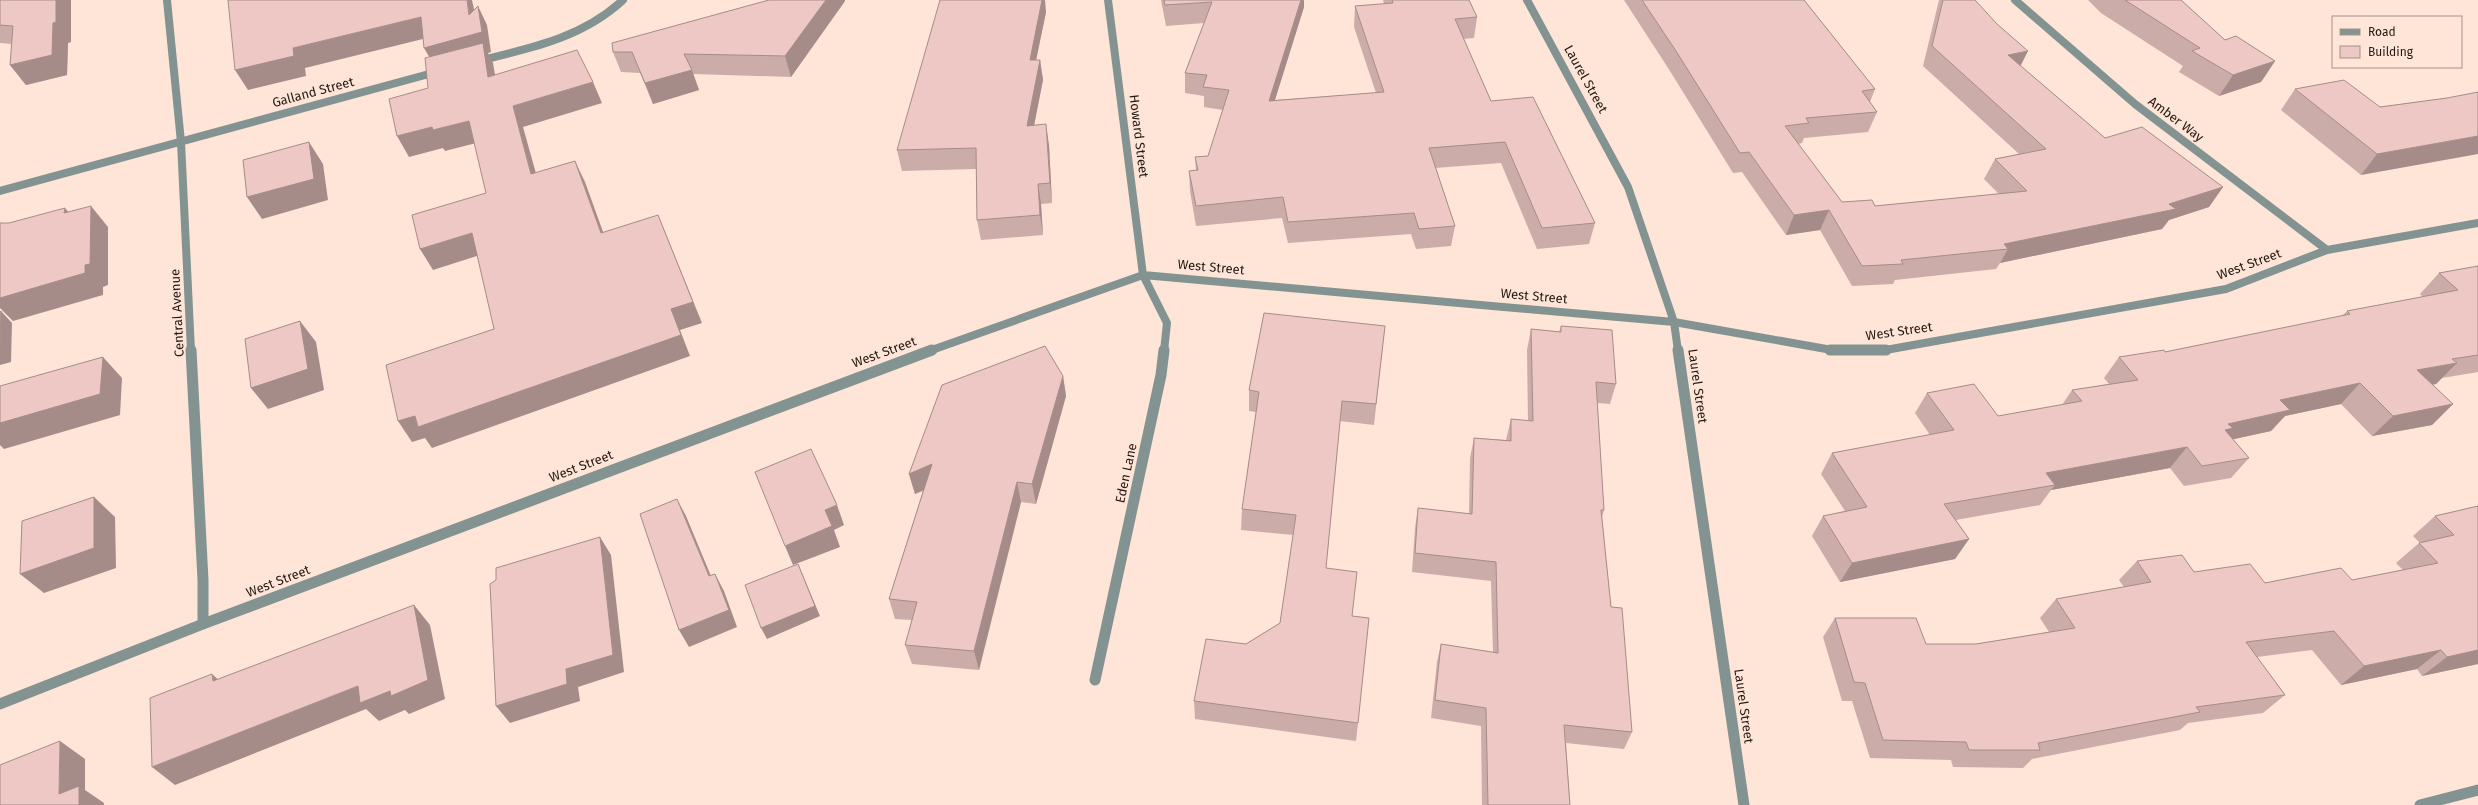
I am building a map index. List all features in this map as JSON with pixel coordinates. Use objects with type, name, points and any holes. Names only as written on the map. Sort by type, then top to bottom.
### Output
[{"type":"street","name":"Central Avenue","points":[[167,0],[181,142],[203,580],[203,624]]},
{"type":"street","points":[[466,64],[569,37],[613,10],[623,0]]},
{"type":"street","name":"Howard Street","points":[[1108,0],[1143,275]]},
{"type":"street","name":"Laurel Street","points":[[1527,0],[1628,187],[1674,322],[1744,805]]},
{"type":"street","name":"Amber Way","points":[[2015,0],[2135,104],[2327,250]]},
{"type":"street","name":"Galland Street","points":[[0,192],[450,68]]},
{"type":"street","name":"West Street","points":[[0,704],[203,624],[905,359],[1143,275],[1674,322],[1832,350],[1878,351],[2226,289],[2327,250],[2478,223]]},
{"type":"street","name":"Eden Lane","points":[[1095,680],[1161,375],[1167,323],[1143,275]]},
{"type":"street","points":[[2420,805],[2478,790]]},
{"type":"building","points":[[0,0],[56,0],[56,22],[53,23],[52,55],[10,65],[13,26],[0,25]]},
{"type":"building","points":[[228,0],[467,0],[469,15],[478,6],[482,32],[424,48],[421,17],[293,48],[294,56],[235,70]]},
{"type":"building","points":[[769,0],[826,0],[785,56],[684,54],[692,70],[645,83],[632,52],[613,52],[612,43]]},
{"type":"building","points":[[940,0],[1042,0],[1030,60],[1040,60],[1027,126],[1046,124],[1050,183],[1038,184],[1040,215],[977,220],[976,148],[897,150]]},
{"type":"building","points":[[1164,0],[1301,0],[1269,101],[1384,92],[1355,6],[1393,3],[1392,0],[1469,0],[1477,17],[1455,19],[1491,101],[1533,97],[1595,223],[1542,228],[1505,142],[1429,148],[1455,226],[1419,229],[1414,213],[1288,222],[1283,197],[1196,206],[1189,171],[1198,170],[1195,157],[1208,156],[1229,90],[1203,87],[1207,75],[1185,73],[1212,2],[1165,5]]},
{"type":"building","points":[[1642,0],[1804,0],[1875,89],[1862,91],[1877,112],[1806,118],[1809,123],[1785,126],[1842,202],[1872,200],[1875,206],[2027,191],[1995,159],[2046,149],[1932,46],[1943,0],[1975,0],[1997,24],[2028,51],[2008,55],[2105,138],[2142,127],[2223,187],[2169,204],[2176,209],[2004,244],[2008,249],[1901,260],[1903,264],[1862,266],[1829,210],[1794,215],[1749,152],[1740,153]]},
{"type":"building","points":[[2125,0],[2181,0],[2225,40],[2236,36],[2275,61],[2233,75],[2192,51],[2200,48]]},
{"type":"building","points":[[483,43],[488,77],[577,50],[593,82],[513,106],[531,174],[575,161],[601,233],[658,215],[693,302],[671,309],[681,335],[418,427],[415,416],[398,421],[386,365],[494,329],[472,233],[420,249],[412,215],[486,193],[469,121],[433,130],[432,127],[397,136],[389,99],[428,88],[425,58]]},
{"type":"building","points":[[2344,80],[2380,107],[2447,98],[2478,92],[2478,136],[2377,154],[2295,89]]},
{"type":"building","points":[[309,142],[314,179],[247,197],[243,160]]},
{"type":"building","points":[[91,206],[90,264],[85,265],[85,273],[0,298],[0,223],[9,223],[65,208],[64,213]]},
{"type":"building","points":[[2478,266],[2478,355],[2452,359],[2457,363],[2417,370],[2453,404],[2393,416],[2360,383],[2280,400],[2290,410],[2228,424],[2233,428],[2225,430],[2249,458],[2202,466],[2187,447],[2046,473],[2055,485],[1944,504],[1969,539],[1852,563],[1823,516],[1867,507],[1832,453],[1954,430],[1927,393],[1974,384],[1998,416],[2082,401],[2072,390],[2138,380],[2119,357],[2164,350],[2165,352],[2350,314],[2347,311],[2458,290],[2439,273]]},
{"type":"building","points":[[1,311],[0,344],[0,312]]},
{"type":"building","points":[[1264,313],[1385,326],[1376,404],[1342,401],[1326,568],[1357,572],[1352,616],[1369,618],[1358,723],[1194,701],[1206,639],[1246,644],[1280,623],[1296,515],[1242,509],[1259,392],[1249,390]]},
{"type":"building","points":[[300,321],[308,369],[251,388],[245,339]]},
{"type":"building","points":[[1561,326],[1612,330],[1616,384],[1596,382],[1604,510],[1601,510],[1611,607],[1622,608],[1632,732],[1564,725],[1570,805],[1488,805],[1486,708],[1435,700],[1441,644],[1498,653],[1496,562],[1415,553],[1418,508],[1472,514],[1474,438],[1511,441],[1511,419],[1533,421],[1531,329],[1561,332]]},
{"type":"building","points":[[1045,346],[1063,376],[1032,484],[1017,482],[974,651],[905,645],[917,602],[889,599],[932,464],[909,474],[942,385]]},
{"type":"building","points":[[103,357],[100,394],[0,423],[0,386]]},
{"type":"building","points":[[811,449],[837,505],[825,510],[832,526],[785,546],[755,472]]},
{"type":"building","points":[[94,497],[94,548],[20,574],[22,521]]},
{"type":"building","points":[[677,499],[709,576],[715,574],[729,610],[679,630],[640,514]]},
{"type":"building","points":[[2478,506],[2478,650],[2447,657],[2441,650],[2364,666],[2334,631],[2246,642],[2285,695],[2196,707],[2200,712],[2038,743],[2040,750],[1969,750],[1966,742],[1883,740],[1865,683],[1854,682],[1835,618],[1916,618],[1926,644],[1976,644],[2075,628],[2056,599],[2151,582],[2137,561],[2182,555],[2194,572],[2250,564],[2265,583],[2341,568],[2352,580],[2438,563],[2419,543],[2454,535],[2435,516]]},
{"type":"building","points":[[600,537],[613,655],[566,669],[567,684],[496,706],[490,584],[496,580],[496,568]]},
{"type":"building","points":[[798,564],[815,606],[761,628],[745,585]]},
{"type":"building","points":[[414,605],[428,680],[391,696],[390,691],[360,703],[358,686],[152,767],[150,698],[212,674],[213,681]]},
{"type":"building","points":[[60,741],[59,794],[79,786],[79,805],[0,805],[0,765]]}]
